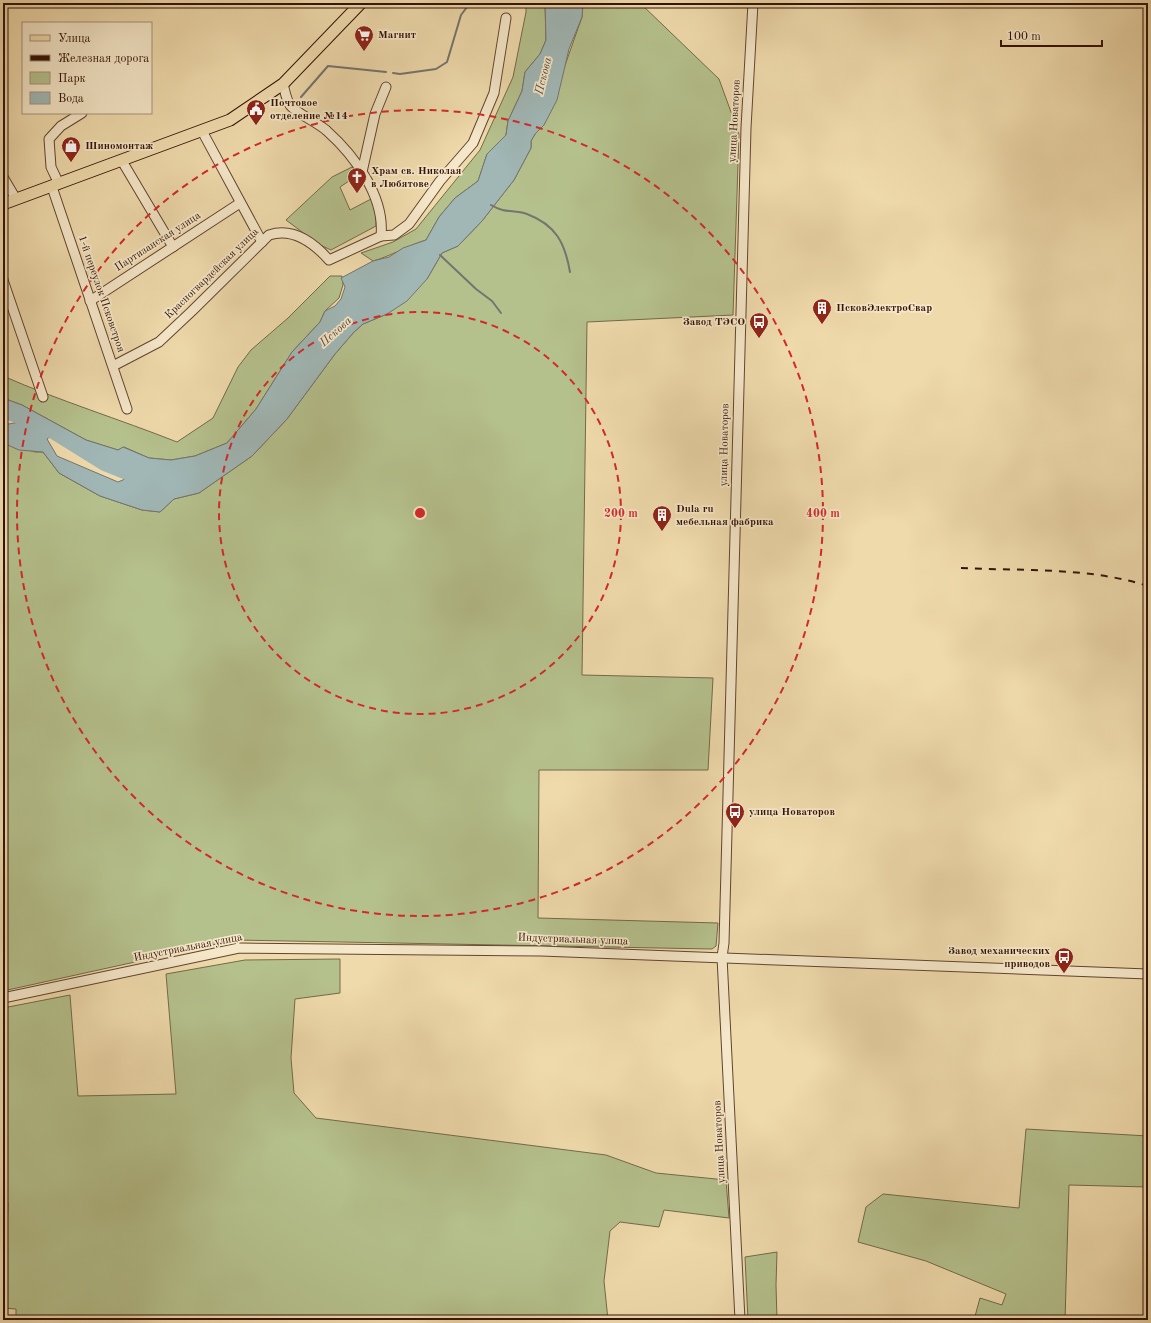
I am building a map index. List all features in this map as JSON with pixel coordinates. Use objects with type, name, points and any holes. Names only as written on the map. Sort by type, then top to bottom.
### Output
[{"type":"main road","points":[[3,204],[230,120],[283,84],[361,3]]},
{"type":"street","name":"улица Новаторов","points":[[740,1320],[722,957],[724,943],[745,136],[753,3]]},
{"type":"street","points":[[283,84],[292,107],[327,131],[340,144],[362,172],[375,196],[380,210],[381,236],[394,235],[409,224],[440,181],[473,143],[494,93],[506,18]]},
{"type":"street","points":[[362,172],[375,114],[386,87]]},
{"type":"street","name":"1-й переулок Псковстроя","points":[[80,114],[61,126],[49,139],[51,167],[90,302],[127,409]]},
{"type":"street","points":[[202,131],[262,242]]},
{"type":"street","points":[[122,160],[173,247]]},
{"type":"street","points":[[3,177],[16,199]]},
{"type":"street","name":"Партизанская улица","points":[[90,302],[240,203]]},
{"type":"street","name":"Красногвардейская улица","points":[[113,366],[159,342],[269,235],[276,233],[290,233],[319,248],[330,260],[381,236]]},
{"type":"street","points":[[3,280],[43,397]]},
{"type":"street","name":"Индустриальная улица","points":[[3,998],[239,948],[542,951],[1148,974]]},
{"type":"green space","points":[[526,3],[545,3],[546,40],[540,54],[525,72],[522,91],[508,121],[506,135],[487,154],[478,181],[455,198],[439,217],[426,240],[373,261],[361,253],[393,242],[416,229],[480,150],[513,77],[526,12]]},
{"type":"green space","points":[[583,3],[640,3],[719,79],[739,134],[733,315],[587,322],[582,675],[713,678],[708,770],[539,770],[538,918],[718,923],[716,946],[712,949],[235,940],[3,991],[3,443],[35,452],[43,452],[59,473],[100,496],[142,510],[160,512],[174,499],[199,493],[252,456],[287,419],[335,354],[354,332],[363,324],[387,314],[427,279],[442,253],[458,246],[482,221],[514,180],[531,148],[531,141],[535,134],[544,125],[582,17]]},
{"type":"green space","points":[[352,167],[358,175],[340,187],[350,210],[371,199],[376,209],[376,226],[331,250],[318,244],[286,220],[332,177]]},
{"type":"green space","points":[[330,276],[342,276],[343,285],[339,298],[325,311],[320,322],[292,352],[256,409],[227,443],[195,456],[171,460],[149,458],[124,447],[118,450],[86,440],[22,405],[3,398],[3,376],[46,394],[177,442],[213,418],[238,367],[251,350],[288,318]]},
{"type":"green space","points":[[340,959],[340,993],[295,999],[291,1058],[294,1093],[316,1118],[606,1155],[656,1173],[726,1180],[729,1218],[664,1210],[659,1227],[620,1222],[610,1231],[604,1281],[608,1320],[16,1320],[16,1309],[3,1308],[3,1252],[7,1231],[8,1203],[3,1202],[3,1008],[70,995],[78,1096],[176,1094],[166,974],[245,960]]},
{"type":"green space","points":[[1026,1129],[1148,1136],[1148,1187],[1069,1185],[1065,1320],[974,1320],[980,1298],[1002,1305],[1006,1294],[926,1261],[858,1242],[866,1207],[883,1194],[1019,1208]]},
{"type":"green space","points":[[777,1252],[777,1320],[748,1320],[745,1257]]},
{"type":"water","points":[[545,3],[583,3],[582,17],[569,49],[557,100],[544,125],[535,134],[531,141],[531,148],[514,180],[482,221],[458,246],[442,253],[427,279],[407,301],[387,314],[363,324],[354,332],[335,354],[287,419],[252,456],[199,493],[174,499],[160,512],[142,510],[100,496],[59,473],[43,452],[19,450],[3,443],[3,423],[9,424],[19,422],[16,417],[3,410],[3,398],[22,405],[86,440],[118,450],[123,447],[149,458],[171,460],[195,456],[227,443],[256,409],[292,352],[320,322],[325,311],[335,306],[341,299],[345,287],[341,278],[373,261],[389,257],[403,248],[426,240],[439,217],[455,198],[478,181],[487,154],[506,135],[508,121],[522,91],[525,72],[540,54],[546,40]],"holes":[[[52,435],[57,435],[70,443],[76,450],[84,453],[91,460],[113,464],[125,479],[118,482],[57,456],[47,439]]]},
{"type":"waterway","points":[[393,73],[400,74],[436,69],[447,62],[461,15],[470,3]]},
{"type":"waterway","points":[[301,97],[328,66],[386,72]]},
{"type":"waterway","points":[[491,205],[501,210],[527,214],[537,218],[545,224],[558,236],[565,252],[570,272]]},
{"type":"waterway","points":[[440,255],[476,289],[492,301],[501,313]]},
{"type":"waterway","name":"Пскова","points":[[3,412],[43,427],[104,465],[134,477]]},
{"type":"railway","points":[[961,568],[1079,573],[1126,580],[1148,586]]},
{"type":"place","name":"Магнит","points":[[364,52]]},
{"type":"place","name":"Почтовое отделение №14","points":[[256,126]]},
{"type":"place","name":"Шиномонтаж","points":[[71,163]]},
{"type":"place","name":"Храм св. Николая в Любятове","points":[[357,194]]},
{"type":"place","name":"ПсковЭлектроСвар","points":[[822,325]]},
{"type":"place","name":"Завод ТЭСО","points":[[759,339]]},
{"type":"place","name":"Dula ru мебельная фабрика","points":[[662,532]]},
{"type":"place","name":"улица Новаторов","points":[[735,829]]},
{"type":"place","name":"Завод механических приводов","points":[[1064,974]]}]
